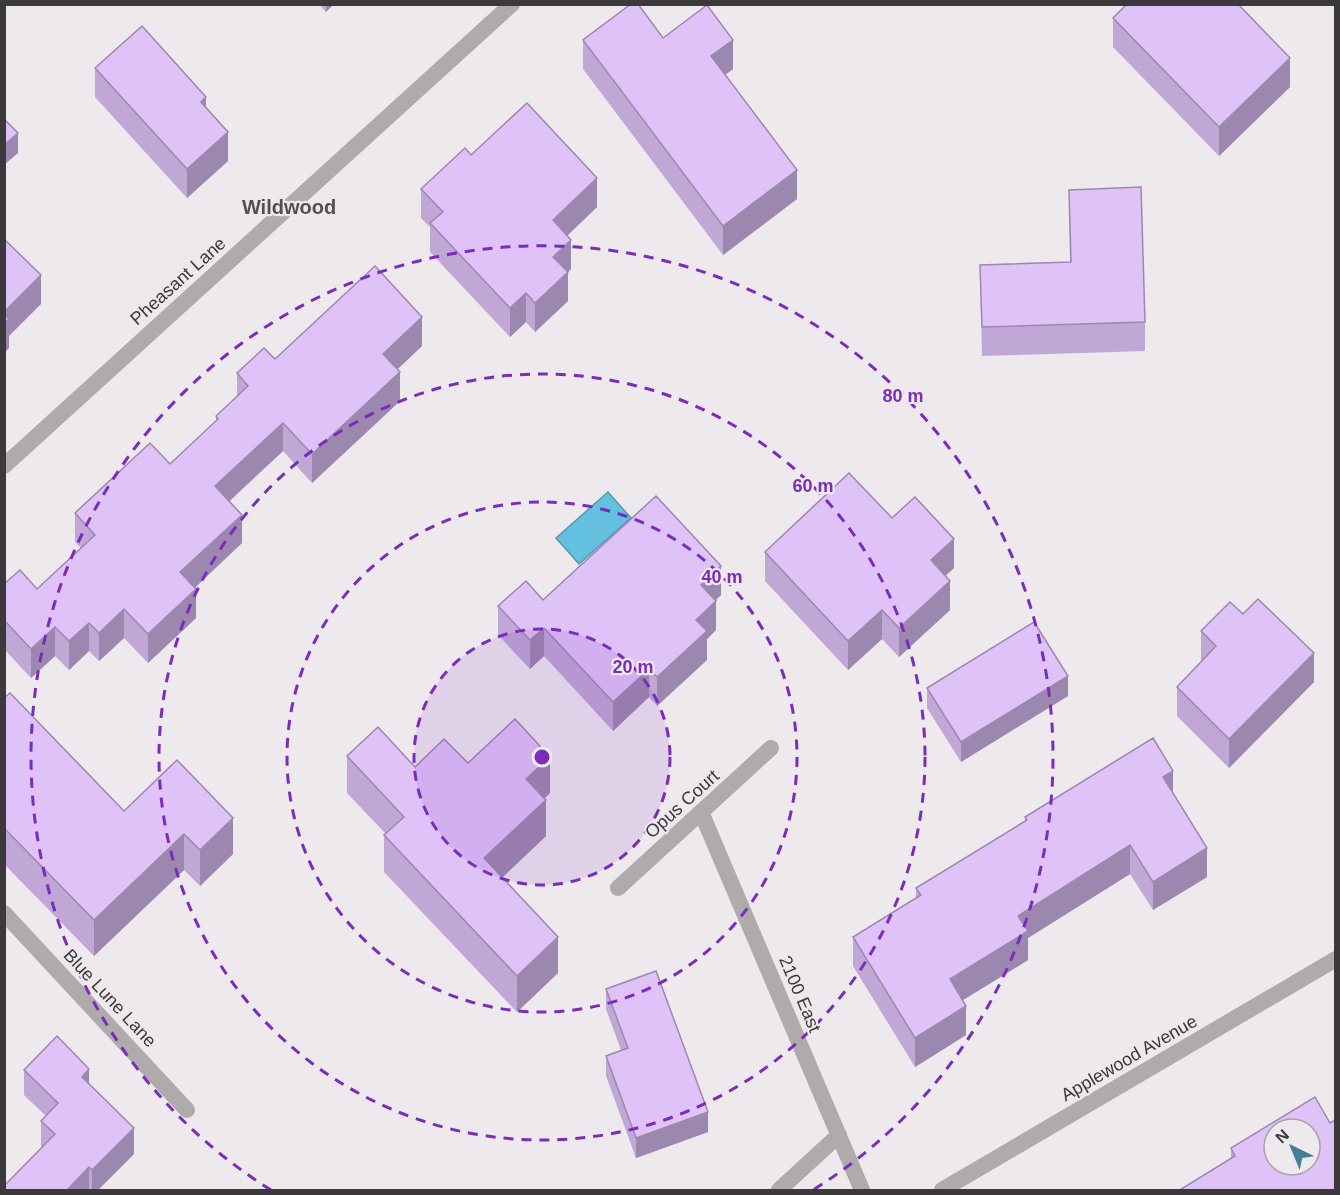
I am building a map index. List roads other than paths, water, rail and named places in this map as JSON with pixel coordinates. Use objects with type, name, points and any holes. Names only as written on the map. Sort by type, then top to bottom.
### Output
[{"type":"street","name":"Pheasant Lane","points":[[4,466],[512,4]]},
{"type":"street","name":"Opus Court","points":[[618,888],[771,748]]},
{"type":"street","name":"2100 East","points":[[701,812],[862,1191]]},
{"type":"street","name":"Blue Lune Lane","points":[[4,913],[187,1110]]},
{"type":"street","name":"Applewood Avenue","points":[[942,1191],[1335,959]]},
{"type":"street","points":[[779,1191],[839,1135]]},
{"type":"water","points":[[608,492],[631,518],[579,564],[556,538]]},
{"type":"district","name":"Wildwood","points":[[289,207]]}]
